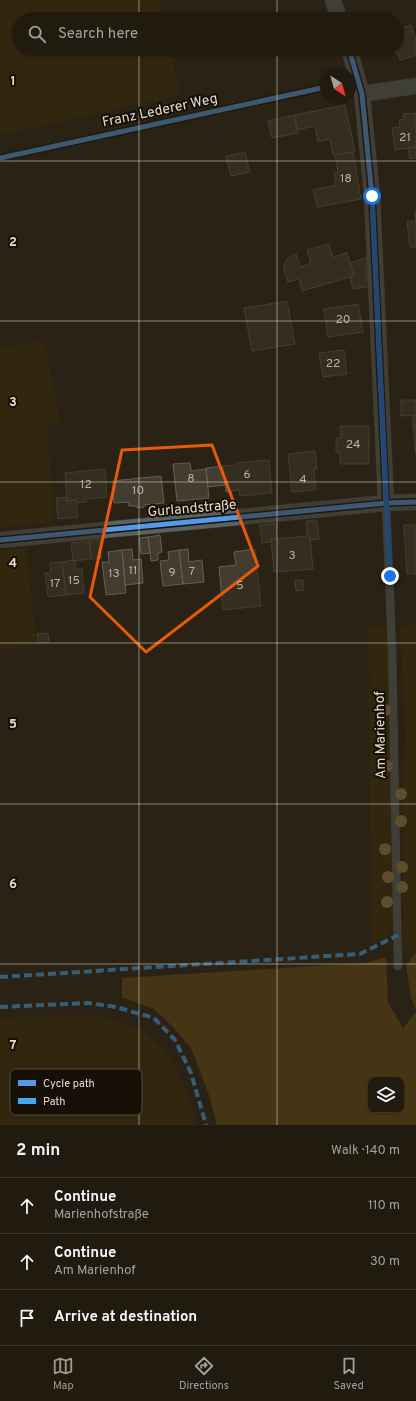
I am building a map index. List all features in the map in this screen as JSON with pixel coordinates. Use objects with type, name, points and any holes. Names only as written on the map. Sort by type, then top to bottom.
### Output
[{"type":"street","points":[[333,0],[337,12]]},
{"type":"street","points":[[351,56],[362,94],[372,196],[386,503]]},
{"type":"street","points":[[362,94],[416,86]]},
{"type":"street","name":"Gurlandstraße","points":[[0,540],[386,503],[416,502]]},
{"type":"lane","name":"Am Marienhof","points":[[386,503],[393,672],[398,966]]},
{"type":"highlighted area","points":[[212,445],[258,566],[146,652],[90,597],[122,450]]},
{"type":"shaded area","points":[[0,0],[160,0],[163,12],[12,12],[12,56],[172,56],[180,95],[0,135]]},
{"type":"shaded area","points":[[44,341],[60,421],[47,424],[54,521],[0,528],[0,348]]},
{"type":"shaded area","points":[[26,548],[37,647],[0,649],[0,550]]},
{"type":"shaded area","points":[[416,625],[415,954],[403,953],[403,777],[406,737],[400,626]]},
{"type":"shaded area","points":[[388,626],[392,823],[392,924],[384,939],[371,944],[369,627]]},
{"type":"shaded area","points":[[415,954],[416,1010],[411,998],[406,965]]},
{"type":"shaded area","points":[[386,957],[388,1002],[403,1028],[416,1012],[416,1125],[217,1125],[208,1092],[191,1048],[172,1026],[154,1009],[122,997],[122,978],[365,963]]},
{"type":"shaded area","points":[[33,1016],[98,1016],[133,1026],[148,1035],[161,1047],[171,1060],[186,1091],[197,1125],[0,1125],[0,1019]]},
{"type":"building","points":[[411,25],[416,40],[416,55],[400,60],[398,56],[404,56],[404,28]]},
{"type":"building","points":[[345,105],[355,151],[333,155],[330,139],[318,142],[315,126],[297,130],[294,115]]},
{"type":"building","points":[[416,113],[416,147],[395,150],[392,128],[400,127],[399,120],[404,119],[403,114]]},
{"type":"building","points":[[294,115],[298,133],[272,138],[268,121]]},
{"type":"building","points":[[416,147],[416,158],[410,159],[408,148]]},
{"type":"building","points":[[245,152],[250,172],[231,176],[226,156]]},
{"type":"building","points":[[353,152],[361,199],[317,207],[313,190],[336,185],[334,173],[338,173],[335,155]]},
{"type":"building","points":[[407,221],[416,221],[416,247],[410,247]]},
{"type":"building","points":[[329,244],[333,257],[347,253],[354,276],[302,291],[299,279],[288,282],[284,264],[288,258],[296,254],[300,267],[311,263],[307,250]]},
{"type":"building","points":[[366,258],[367,287],[353,289],[350,277],[354,276],[350,263]]},
{"type":"building","points":[[287,301],[295,344],[252,351],[244,308]]},
{"type":"building","points":[[358,304],[363,332],[328,337],[324,309]]},
{"type":"building","points":[[344,350],[347,374],[323,377],[319,353]]},
{"type":"building","points":[[401,400],[416,400],[416,415],[401,416]]},
{"type":"building","points":[[413,416],[416,416],[416,425],[413,425]]},
{"type":"building","points":[[413,425],[416,425],[416,454]]},
{"type":"building","points":[[340,426],[369,426],[369,464],[340,464],[340,452],[336,452],[336,438],[341,438]]},
{"type":"building","points":[[315,451],[317,469],[314,469],[316,490],[292,492],[288,454]]},
{"type":"building","points":[[269,460],[272,493],[240,496],[239,490],[226,492],[223,466]]},
{"type":"building","points":[[190,463],[191,471],[206,469],[209,498],[177,501],[173,464]]},
{"type":"building","points":[[223,466],[225,485],[208,487],[206,468]]},
{"type":"building","points":[[105,469],[107,497],[86,499],[86,502],[77,503],[76,500],[67,501],[65,473]]},
{"type":"building","points":[[161,476],[164,503],[144,505],[144,507],[137,508],[137,506],[129,506],[128,502],[114,503],[112,481]]},
{"type":"building","points":[[67,497],[67,501],[76,500],[78,517],[58,519],[56,498]]},
{"type":"building","points":[[317,520],[319,539],[311,540],[310,536],[307,536],[306,521]]},
{"type":"building","points":[[277,523],[276,539],[271,539],[272,542],[262,543],[260,525]]},
{"type":"building","points":[[404,525],[416,525],[416,574],[407,574]]},
{"type":"building","points":[[160,535],[162,552],[158,553],[158,560],[151,561],[148,537]]},
{"type":"building","points":[[310,536],[313,569],[274,572],[271,539]]},
{"type":"building","points":[[148,537],[150,553],[141,554],[139,538]]},
{"type":"building","points":[[100,540],[101,558],[91,559],[89,541]]},
{"type":"building","points":[[89,541],[91,559],[73,561],[71,543]]},
{"type":"building","points":[[132,549],[133,560],[141,559],[143,583],[125,585],[122,550]]},
{"type":"building","points":[[188,549],[189,562],[202,560],[204,582],[183,584],[179,550]]},
{"type":"building","points":[[255,549],[261,606],[223,610],[219,567],[236,565],[234,552]]},
{"type":"building","points":[[122,550],[126,593],[106,595],[102,562],[109,562],[108,552]]},
{"type":"building","points":[[179,550],[183,584],[163,586],[160,561],[169,560],[168,552]]},
{"type":"building","points":[[75,560],[76,569],[82,569],[84,593],[66,595],[62,562]]},
{"type":"building","points":[[62,562],[66,595],[48,597],[45,573],[51,572],[50,563]]},
{"type":"building","points":[[295,580],[303,580],[304,590],[296,591]]},
{"type":"building","points":[[48,633],[49,642],[38,643],[37,634]]},
{"type":"marked path","points":[[0,977],[360,954],[398,935]]},
{"type":"marked path","points":[[0,1007],[88,1003],[116,1007],[154,1018],[175,1040],[191,1073],[206,1125]]},
{"type":"cycle path","points":[[351,56],[362,94],[372,196],[386,503]]},
{"type":"cycle path","name":"Franz Lederer Weg","points":[[0,158],[320,88]]},
{"type":"cycle path","points":[[0,540],[386,503],[416,502]]},
{"type":"route","points":[[372,196],[390,576]]}]
